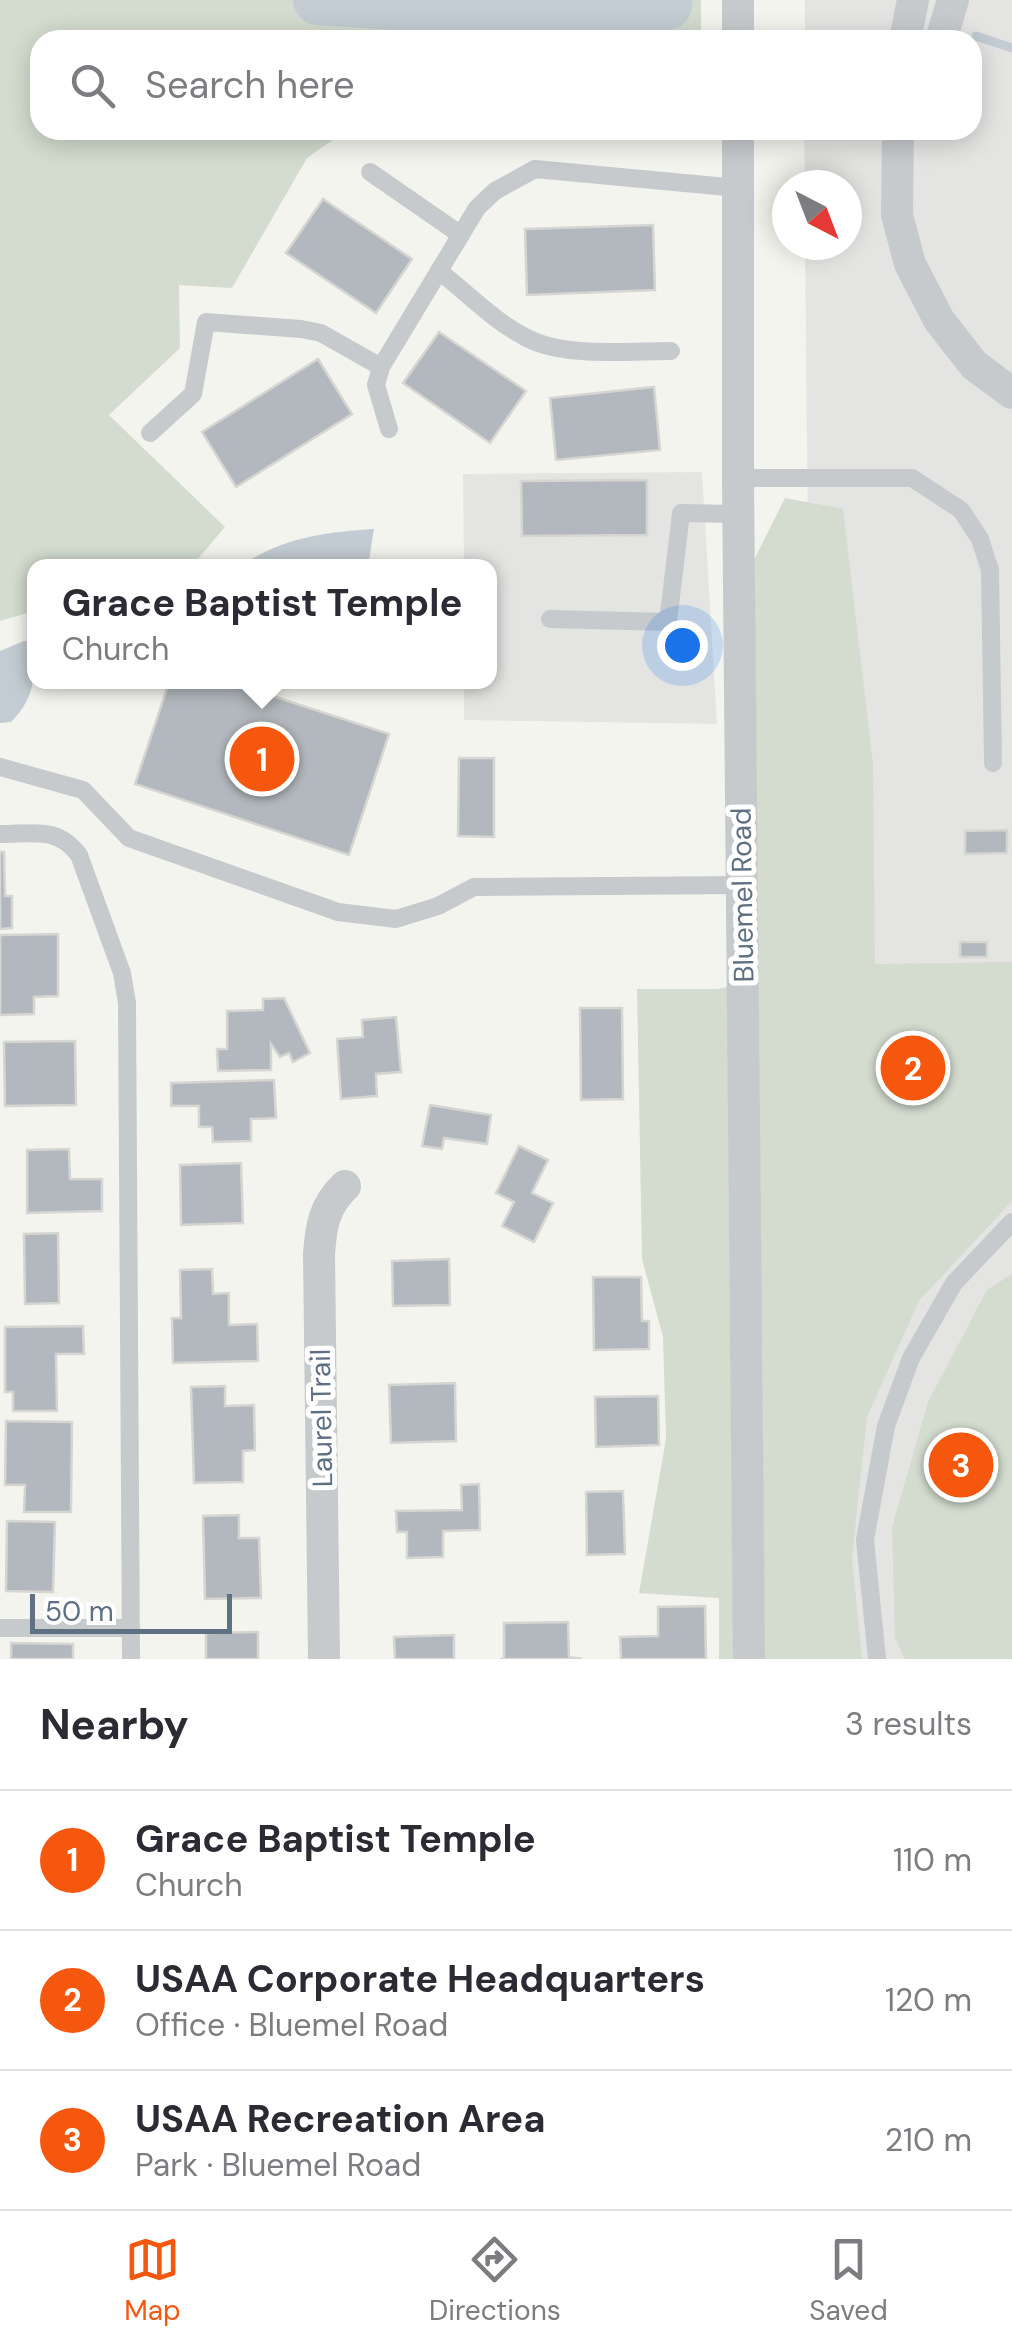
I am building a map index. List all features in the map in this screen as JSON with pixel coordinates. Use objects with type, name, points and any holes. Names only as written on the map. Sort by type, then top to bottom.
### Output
[{"type":"street","points":[[738,0],[738,30]]},
{"type":"street","points":[[907,30],[913,0]]},
{"type":"street","points":[[944,30],[954,0]]},
{"type":"street","name":"Bluemel Road","points":[[738,140],[749,1659]]},
{"type":"street","points":[[901,140],[897,215],[910,264],[939,320],[974,365],[1012,393]]},
{"type":"street","name":"Laurel Trail","points":[[324,1659],[319,1254],[322,1220],[334,1196],[345,1186]]},
{"type":"lane","points":[[389,428],[376,385],[381,367],[476,208],[495,191],[535,170],[738,188]]},
{"type":"lane","points":[[370,172],[461,235]]},
{"type":"lane","points":[[438,271],[526,338],[597,352],[671,350]]},
{"type":"lane","points":[[150,433],[193,394],[206,322],[321,334],[381,367]]},
{"type":"lane","points":[[738,478],[912,478],[961,510],[980,539],[990,570],[992,763]]},
{"type":"lane","points":[[550,619],[668,622],[681,513],[738,514]]},
{"type":"lane","points":[[0,767],[83,790],[129,838],[338,912],[396,919],[438,906],[474,887],[742,885]]},
{"type":"lane","points":[[0,834],[56,834],[68,841],[79,855],[124,988],[131,1659]]},
{"type":"lane","points":[[877,1659],[865,1540],[886,1426],[911,1358],[954,1283],[1012,1222]]},
{"type":"lane","points":[[0,1628],[131,1628]]},
{"type":"shaded area","points":[[0,0],[701,0],[701,30],[30,30],[30,140],[333,140],[307,158],[232,288],[179,285],[180,348],[109,415],[225,527],[198,559],[27,559],[27,613],[0,621]]},
{"type":"shaded area","points":[[805,0],[1012,0],[1012,1659],[819,1659],[805,260],[862,260],[862,170],[805,170],[804,140],[982,140],[982,30],[805,30]]},
{"type":"shaded area","points":[[702,472],[717,724],[464,720],[464,689],[497,689],[497,559],[464,559],[463,474]]},
{"type":"shaded area","points":[[785,498],[843,509],[873,764],[875,964],[1012,962],[1012,1201],[919,1301],[867,1417],[852,1558],[862,1659],[719,1659],[719,1598],[639,1593],[666,1439],[663,1337],[642,1259],[637,989],[718,989],[753,981],[753,562]]},
{"type":"shaded area","points":[[374,529],[369,559],[252,559],[304,538]]},
{"type":"shaded area","points":[[27,641],[27,689],[31,689],[11,722],[0,723],[0,651]]},
{"type":"shaded area","points":[[1012,1274],[1012,1659],[905,1659],[895,1638],[892,1527],[928,1402],[987,1290]]},
{"type":"building","points":[[323,199],[412,259],[376,313],[286,253]]},
{"type":"building","points":[[653,225],[655,290],[527,295],[525,229]]},
{"type":"building","points":[[439,332],[526,391],[490,443],[403,383]]},
{"type":"building","points":[[318,359],[352,414],[236,487],[202,432]]},
{"type":"building","points":[[654,387],[660,450],[556,460],[550,398]]},
{"type":"building","points":[[647,480],[647,535],[522,536],[521,481]]},
{"type":"building","points":[[167,689],[251,689],[389,734],[349,855],[135,784]]},
{"type":"building","points":[[459,758],[494,758],[494,837],[458,836]]},
{"type":"building","points":[[1007,830],[1007,853],[965,854],[965,831]]},
{"type":"building","points":[[0,852],[4,852],[5,896],[12,896],[12,928],[0,929]]},
{"type":"building","points":[[58,934],[58,996],[34,997],[34,1014],[0,1015],[0,935]]},
{"type":"building","points":[[960,942],[987,942],[987,957],[960,957]]},
{"type":"building","points":[[284,998],[310,1053],[293,1062],[289,1053],[280,1057],[271,1044],[271,1070],[218,1071],[217,1049],[227,1049],[227,1011],[263,1010],[263,999]]},
{"type":"building","points":[[580,1008],[622,1008],[623,1099],[581,1100]]},
{"type":"building","points":[[396,1017],[401,1072],[376,1074],[377,1096],[341,1099],[337,1039],[363,1037],[362,1020]]},
{"type":"building","points":[[75,1041],[76,1105],[5,1106],[4,1042]]},
{"type":"building","points":[[274,1080],[276,1118],[251,1119],[251,1141],[213,1142],[212,1127],[199,1127],[199,1106],[171,1106],[171,1083]]},
{"type":"building","points":[[430,1105],[491,1115],[487,1144],[444,1138],[442,1149],[422,1146]]},
{"type":"building","points":[[519,1146],[548,1160],[532,1193],[553,1203],[534,1242],[502,1226],[514,1202],[496,1193]]},
{"type":"building","points":[[69,1149],[70,1179],[102,1179],[102,1211],[27,1213],[27,1150]]},
{"type":"building","points":[[241,1163],[243,1223],[181,1225],[180,1165]]},
{"type":"building","points":[[58,1233],[59,1303],[25,1304],[24,1234]]},
{"type":"building","points":[[449,1259],[450,1305],[393,1306],[392,1261]]},
{"type":"building","points":[[212,1269],[213,1294],[229,1293],[229,1325],[257,1324],[258,1361],[173,1363],[172,1318],[181,1318],[180,1270]]},
{"type":"building","points":[[593,1277],[641,1277],[642,1321],[649,1321],[649,1349],[594,1350]]},
{"type":"building","points":[[83,1326],[84,1354],[56,1354],[57,1411],[13,1411],[13,1392],[5,1392],[5,1327]]},
{"type":"building","points":[[455,1383],[456,1441],[391,1443],[389,1385]]},
{"type":"building","points":[[225,1386],[225,1406],[254,1405],[255,1450],[243,1451],[243,1482],[194,1483],[191,1387]]},
{"type":"building","points":[[658,1396],[659,1445],[596,1447],[595,1397]]},
{"type":"building","points":[[6,1421],[72,1422],[71,1512],[24,1512],[25,1485],[5,1485]]},
{"type":"building","points":[[479,1484],[480,1530],[443,1531],[443,1557],[407,1558],[407,1532],[397,1532],[396,1511],[462,1510],[461,1485]]},
{"type":"building","points":[[623,1491],[625,1554],[587,1555],[586,1492]]},
{"type":"building","points":[[239,1515],[239,1538],[259,1538],[261,1598],[205,1599],[203,1516]]},
{"type":"building","points":[[7,1521],[55,1522],[53,1592],[6,1591]]},
{"type":"building","points":[[705,1606],[706,1659],[621,1659],[620,1637],[658,1636],[658,1607]]},
{"type":"building","points":[[568,1622],[569,1657],[582,1659],[504,1659],[504,1623]]},
{"type":"building","points":[[258,1632],[258,1659],[206,1659],[206,1633]]},
{"type":"building","points":[[454,1635],[454,1659],[395,1659],[394,1637]]},
{"type":"building","points":[[11,1643],[73,1644],[73,1659],[11,1659]]},
{"type":"waterway","points":[[318,0],[412,6],[667,5]]},
{"type":"waterway","points":[[982,38],[1012,48]]},
{"type":"place","name":"Grace Baptist Temple","points":[[262,759]]},
{"type":"place","name":"USAA Corporate Headquarters","points":[[913,1068]]},
{"type":"place","name":"USAA Recreation Area","points":[[961,1465]]}]
